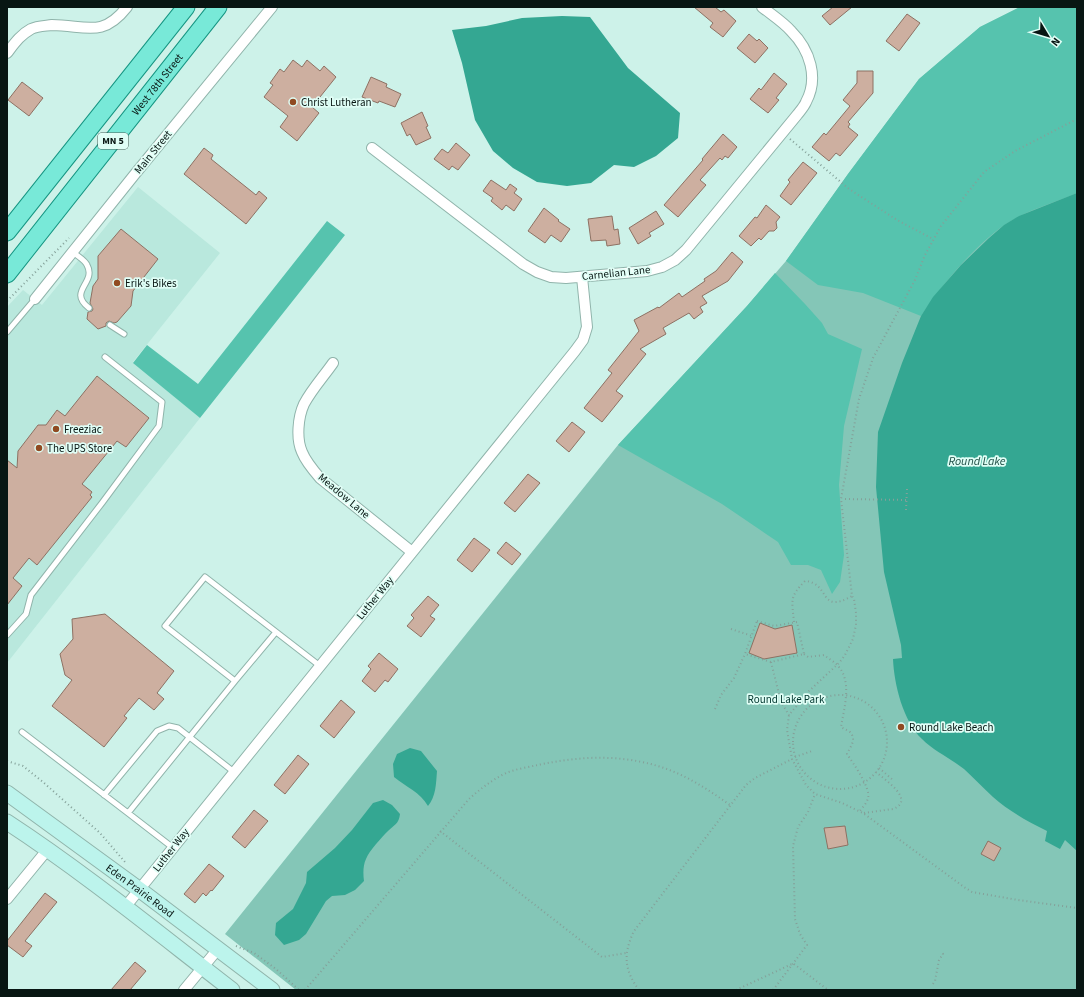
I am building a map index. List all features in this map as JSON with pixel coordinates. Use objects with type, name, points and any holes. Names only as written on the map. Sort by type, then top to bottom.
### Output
[{"type":"main road","name":"MN 5","points":[[7,232],[186,7]]},
{"type":"main road","name":"West 78th Street","points":[[7,274],[218,7]]},
{"type":"main road","points":[[7,219],[84,124],[122,88]]},
{"type":"main road","name":"Eden Prairie Road","points":[[7,793],[140,890],[272,990]]},
{"type":"main road","name":"Eden Prairie Road","points":[[7,822],[48,849],[126,906],[232,990]]},
{"type":"street","points":[[7,53],[21,35],[32,29],[49,25],[89,29],[102,27],[114,21],[127,7]]},
{"type":"street","name":"Main Street","points":[[35,299],[272,7]]},
{"type":"street","name":"Carnelian Lane","points":[[372,148],[523,264],[537,272],[551,277],[566,278],[647,271],[662,267],[675,260],[686,250],[807,102],[812,87],[812,71],[809,56],[801,42],[791,30],[762,7]]},
{"type":"street","name":"Luther Way","points":[[126,906],[550,384],[583,340],[587,327],[582,277]]},
{"type":"street","name":"Meadow Lane","points":[[333,363],[304,404],[299,419],[301,451],[309,465],[320,478],[412,552]]},
{"type":"street","points":[[7,899],[48,849]]},
{"type":"street","points":[[184,990],[218,949]]},
{"type":"lane","points":[[73,252],[87,264],[89,274],[80,295],[82,302],[89,308]]},
{"type":"lane","points":[[7,332],[35,299]]},
{"type":"lane","points":[[110,324],[124,334]]},
{"type":"lane","points":[[7,636],[26,614],[31,595],[159,426],[162,402],[105,357]]},
{"type":"lane","points":[[236,681],[165,626],[205,577],[320,666]]},
{"type":"lane","points":[[128,813],[276,632]]},
{"type":"lane","points":[[104,795],[156,731],[169,726],[178,728],[190,736],[234,772]]},
{"type":"lane","points":[[22,732],[172,848]]},
{"type":"path","points":[[876,772],[899,792],[901,803],[897,807],[893,809],[863,813],[842,803],[815,794],[806,785],[792,759],[787,730],[789,715],[809,691],[837,665],[845,655],[853,639],[856,625],[856,613],[854,599],[852,596],[841,500],[860,398],[873,358],[915,280],[925,256],[941,226],[984,172],[1015,151],[1077,119]]},
{"type":"path","points":[[783,133],[849,189],[897,220],[934,239]]},
{"type":"path","points":[[906,510],[907,489]]},
{"type":"path","points":[[845,499],[907,500]]},
{"type":"path","points":[[804,654],[797,622],[794,622],[793,596],[798,587],[805,581],[812,582],[819,588],[828,600],[835,603],[852,596]]},
{"type":"path","points":[[715,709],[721,695],[734,678],[757,621],[774,626],[794,622]]},
{"type":"path","points":[[731,628],[752,636]]},
{"type":"path","points":[[744,654],[771,662],[804,654],[808,657],[824,655],[837,665],[843,674],[846,695],[841,726],[851,734],[853,740],[852,747],[847,754],[868,790],[868,798],[859,812]]},
{"type":"path","points":[[771,662],[781,702],[789,715]]},
{"type":"path","points":[[826,696],[854,696],[867,703],[877,712],[884,725],[887,746],[883,760],[876,772],[864,782],[844,788],[832,788],[821,785],[811,779],[803,771],[795,757],[793,743],[794,731],[803,712],[813,703],[826,696]]},
{"type":"path","points":[[795,757],[812,751]]},
{"type":"path","points":[[305,990],[469,799],[481,788],[507,773],[552,762],[608,756],[645,762],[663,767],[703,786],[730,805]]},
{"type":"path","points":[[639,990],[630,977],[626,965],[628,943],[638,925],[746,785],[755,778],[792,759]]},
{"type":"path","points":[[879,768],[893,780]]},
{"type":"path","points":[[773,990],[807,945],[800,934],[794,919],[793,846],[798,827],[808,812],[815,794]]},
{"type":"path","points":[[863,813],[972,892],[1077,908]]},
{"type":"path","points":[[440,831],[602,957],[626,954]]},
{"type":"path","points":[[933,984],[935,981],[939,960],[943,954],[942,953]]},
{"type":"path","points":[[736,990],[794,964]]},
{"type":"path","points":[[794,964],[828,990]]},
{"type":"shaded area","points":[[1020,7],[1077,7],[1077,193],[1020,216],[993,234],[965,260],[940,289],[921,316],[863,293],[818,285],[786,261],[848,174],[919,79],[980,27]]},
{"type":"shaded area","points":[[138,187],[220,253],[133,362],[200,418],[7,663],[7,307],[23,290],[42,305]]},
{"type":"shaded area","points":[[327,221],[345,235],[200,418],[133,363],[147,345],[198,384]]},
{"type":"shaded area","points":[[775,273],[822,323],[828,334],[862,349],[844,426],[839,485],[844,555],[840,582],[832,594],[821,570],[808,565],[791,565],[778,542],[722,504],[618,445],[747,306]]},
{"type":"green space","name":"Round Lake Park","points":[[1020,7],[1077,7],[1077,990],[296,990],[225,934],[618,445],[747,306],[786,261],[848,174],[919,79],[980,27]]},
{"type":"water","points":[[562,16],[590,17],[628,68],[680,113],[678,138],[656,156],[634,167],[614,165],[591,183],[567,186],[537,182],[513,168],[493,151],[475,120],[462,63],[452,30],[486,26],[522,18]]},
{"type":"water","name":"Round Lake","points":[[1077,193],[1077,851],[1065,840],[1060,849],[1045,841],[1047,831],[1019,816],[999,802],[964,769],[922,739],[910,722],[901,702],[895,680],[893,659],[902,658],[901,645],[884,572],[876,487],[878,432],[902,363],[921,316],[933,297],[961,265],[1004,225],[1019,216]]},
{"type":"water","points":[[410,748],[421,751],[437,771],[434,794],[428,806],[417,793],[394,777],[393,764],[397,754]]},
{"type":"water","points":[[383,800],[392,805],[400,814],[399,820],[379,840],[365,861],[363,873],[364,881],[355,890],[345,895],[332,896],[326,901],[306,934],[299,940],[284,945],[275,935],[276,923],[293,909],[306,883],[307,872],[335,848],[352,830],[373,803]]},
{"type":"building","points":[[694,7],[715,7],[721,12],[724,10],[736,21],[723,37],[710,27],[713,23]]},
{"type":"building","points":[[833,7],[852,7],[830,25],[822,16]]},
{"type":"building","points":[[907,14],[920,23],[899,51],[886,41]]},
{"type":"building","points":[[749,34],[757,41],[759,39],[768,48],[755,63],[737,48]]},
{"type":"building","name":"Christ Lutheran","points":[[293,60],[302,67],[307,60],[320,71],[324,66],[336,77],[312,107],[319,113],[297,141],[280,127],[288,116],[264,97],[273,85],[270,83],[280,69],[284,72]]},
{"type":"building","points":[[857,71],[873,71],[873,93],[848,122],[850,124],[848,127],[858,135],[840,156],[836,153],[829,161],[812,147],[824,133],[826,135],[850,106],[843,100],[857,83]]},
{"type":"building","points":[[774,73],[787,84],[776,98],[779,100],[768,113],[750,99],[759,88],[761,90]]},
{"type":"building","points":[[371,77],[387,84],[386,87],[401,94],[395,107],[362,97]]},
{"type":"building","points":[[22,82],[43,98],[29,116],[8,100]]},
{"type":"building","points":[[422,112],[431,138],[416,145],[410,134],[407,136],[401,123]]},
{"type":"building","points":[[723,134],[737,147],[728,158],[725,156],[722,160],[720,158],[700,180],[706,185],[678,217],[664,205],[703,160],[702,159]]},
{"type":"building","points":[[456,143],[470,155],[458,170],[452,166],[449,170],[434,159],[442,149],[448,153]]},
{"type":"building","points":[[204,148],[213,155],[211,159],[256,195],[259,191],[267,198],[246,224],[184,174]]},
{"type":"building","points":[[803,162],[817,173],[791,205],[780,196],[790,182],[788,180]]},
{"type":"building","points":[[491,180],[506,190],[510,184],[517,189],[514,193],[522,199],[514,211],[506,205],[502,210],[491,201],[493,198],[483,191]]},
{"type":"building","points":[[766,205],[780,217],[776,222],[777,228],[774,231],[769,231],[761,240],[759,238],[751,246],[739,236],[755,217],[757,218]]},
{"type":"building","points":[[544,208],[559,220],[558,221],[570,229],[561,242],[551,235],[545,243],[528,231]]},
{"type":"building","points":[[656,211],[664,224],[649,233],[651,236],[638,244],[629,228]]},
{"type":"building","points":[[612,216],[614,230],[618,229],[620,244],[607,246],[606,240],[591,241],[588,219]]},
{"type":"building","name":"Erik's Bikes","points":[[121,229],[158,259],[133,291],[131,306],[117,322],[114,323],[109,321],[106,323],[106,326],[98,329],[87,319],[88,312],[92,311],[93,309],[90,303],[93,286],[98,279],[98,256]]},
{"type":"building","points":[[732,252],[743,262],[728,281],[702,296],[707,303],[700,307],[703,312],[694,319],[689,313],[663,328],[666,334],[640,349],[646,354],[616,391],[623,396],[602,422],[584,408],[612,373],[608,370],[639,331],[634,320],[658,307],[659,308],[679,293],[682,297],[705,281],[704,279],[716,271]]},
{"type":"building","points":[[97,376],[149,418],[126,447],[117,441],[82,484],[92,492],[90,495],[92,497],[37,565],[29,558],[13,578],[22,586],[7,605],[7,460],[17,468],[18,451],[38,425],[46,425],[57,410],[65,416]]},
{"type":"building","points":[[572,422],[585,432],[569,452],[556,441]]},
{"type":"building","points":[[528,474],[540,483],[515,512],[504,503]]},
{"type":"building","points":[[474,538],[490,550],[472,572],[457,560]]},
{"type":"building","points":[[506,542],[521,554],[512,565],[497,553]]},
{"type":"building","points":[[428,596],[439,605],[430,616],[435,619],[421,637],[407,626],[414,618],[411,615]]},
{"type":"building","points":[[105,614],[174,671],[157,693],[164,699],[154,710],[139,698],[124,716],[127,718],[104,747],[52,706],[72,680],[65,675],[60,654],[73,639],[72,619]]},
{"type":"building","points":[[760,623],[775,629],[792,625],[797,653],[764,659],[749,653]]},
{"type":"building","points":[[379,653],[398,669],[388,682],[385,680],[375,692],[362,681],[371,669],[368,666]]},
{"type":"building","points":[[341,700],[355,712],[334,738],[320,726]]},
{"type":"building","points":[[298,755],[309,764],[285,794],[274,785]]},
{"type":"building","points":[[254,810],[268,821],[245,848],[232,837]]},
{"type":"building","points":[[845,826],[848,845],[828,849],[824,828]]},
{"type":"building","points":[[988,841],[1001,848],[994,861],[981,854]]},
{"type":"building","points":[[209,864],[224,876],[212,891],[211,890],[206,896],[203,893],[195,903],[184,894]]},
{"type":"building","points":[[45,893],[57,902],[25,941],[32,946],[23,957],[7,945],[7,941]]},
{"type":"building","points":[[135,962],[146,971],[130,990],[111,990]]},
{"type":"place","name":"Christ Lutheran","points":[[293,102]]},
{"type":"place","name":"Erik's Bikes","points":[[117,283]]},
{"type":"place","name":"Freeziac","points":[[56,429]]},
{"type":"place","name":"The UPS Store","points":[[39,448]]},
{"type":"place","name":"Round Lake Beach","points":[[901,727]]}]
